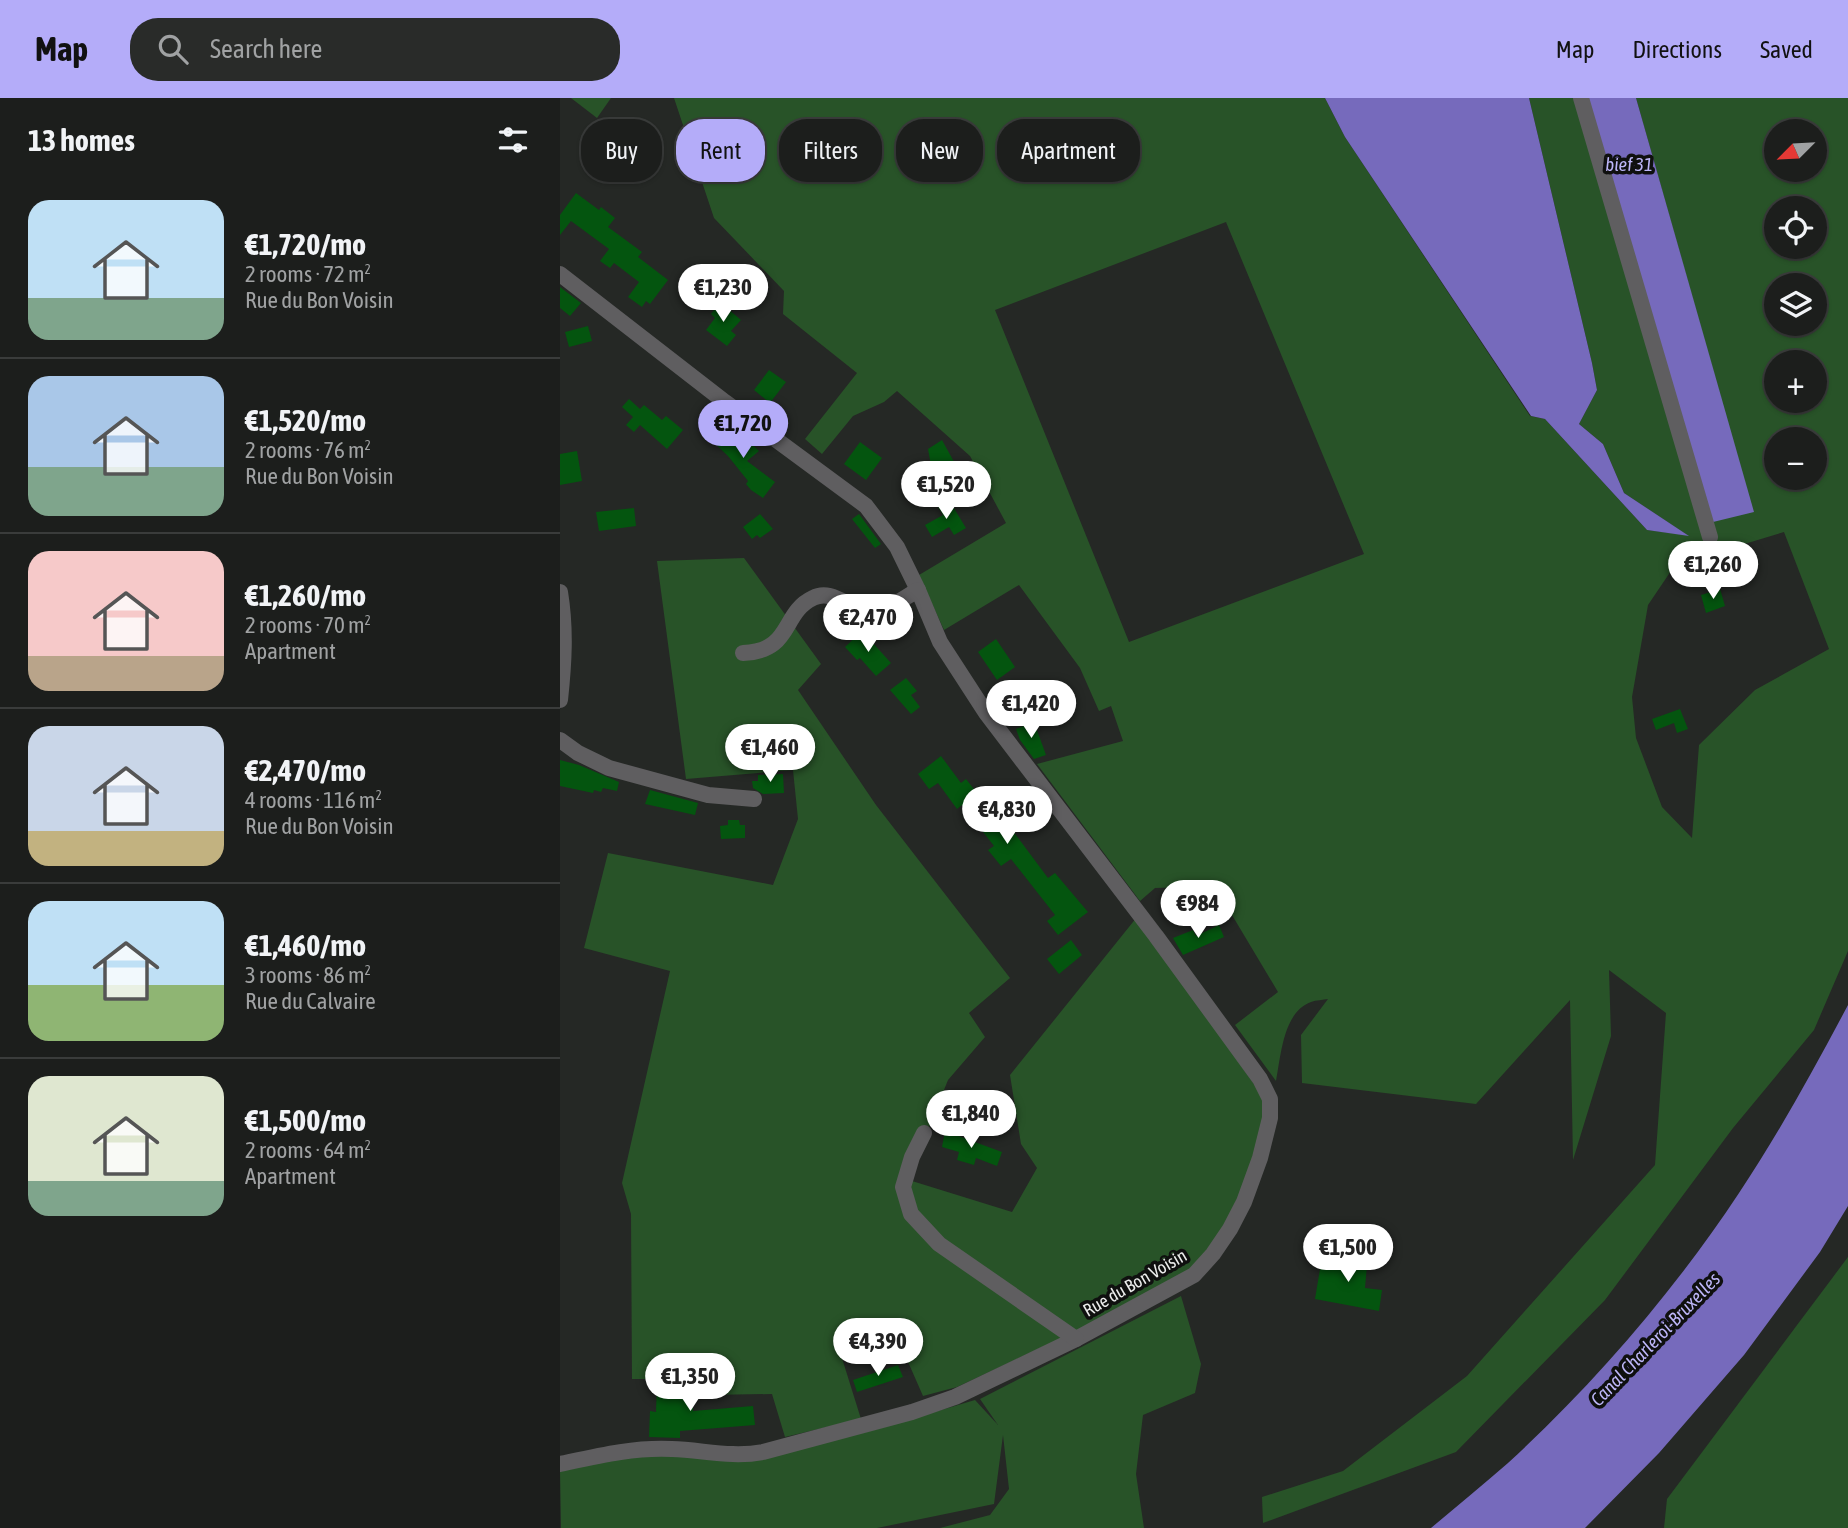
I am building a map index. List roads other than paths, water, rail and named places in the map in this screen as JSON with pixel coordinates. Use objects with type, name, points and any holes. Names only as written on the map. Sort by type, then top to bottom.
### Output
[{"type":"street","points":[[1581,98],[1710,537]]},
{"type":"street","name":"Rue du Bon Voisin","points":[[560,274],[725,402],[866,506],[897,547],[940,642],[986,713],[1164,946],[1260,1079],[1270,1099],[1270,1118],[1261,1158],[1244,1202],[1213,1254],[1194,1275],[1076,1339],[954,1397],[912,1412],[763,1452],[740,1456],[643,1449],[560,1464]]},
{"type":"street","points":[[743,653],[765,649],[778,642],[797,613],[814,597],[826,595],[855,609],[872,612],[891,607],[918,590]]},
{"type":"street","points":[[560,592],[565,619],[565,642],[560,700]]},
{"type":"street","points":[[560,740],[608,768],[708,795],[754,799]]},
{"type":"street","points":[[924,1133],[912,1157],[903,1187],[911,1213],[939,1244],[1076,1339]]},
{"type":"water","points":[[1325,98],[1529,98],[1597,390],[1579,424],[1603,444],[1624,493],[1689,536],[1647,530],[1545,419],[1531,416],[1345,137]]},
{"type":"water","name":"bief 31","points":[[1585,98],[1636,98],[1754,512],[1713,522]]},
{"type":"water","name":"Canal Charleroi-Bruxelles","points":[[1848,1005],[1848,1206],[1820,1252],[1744,1355],[1659,1453],[1585,1528],[1431,1528],[1540,1433],[1632,1335],[1688,1265],[1754,1170]]}]
